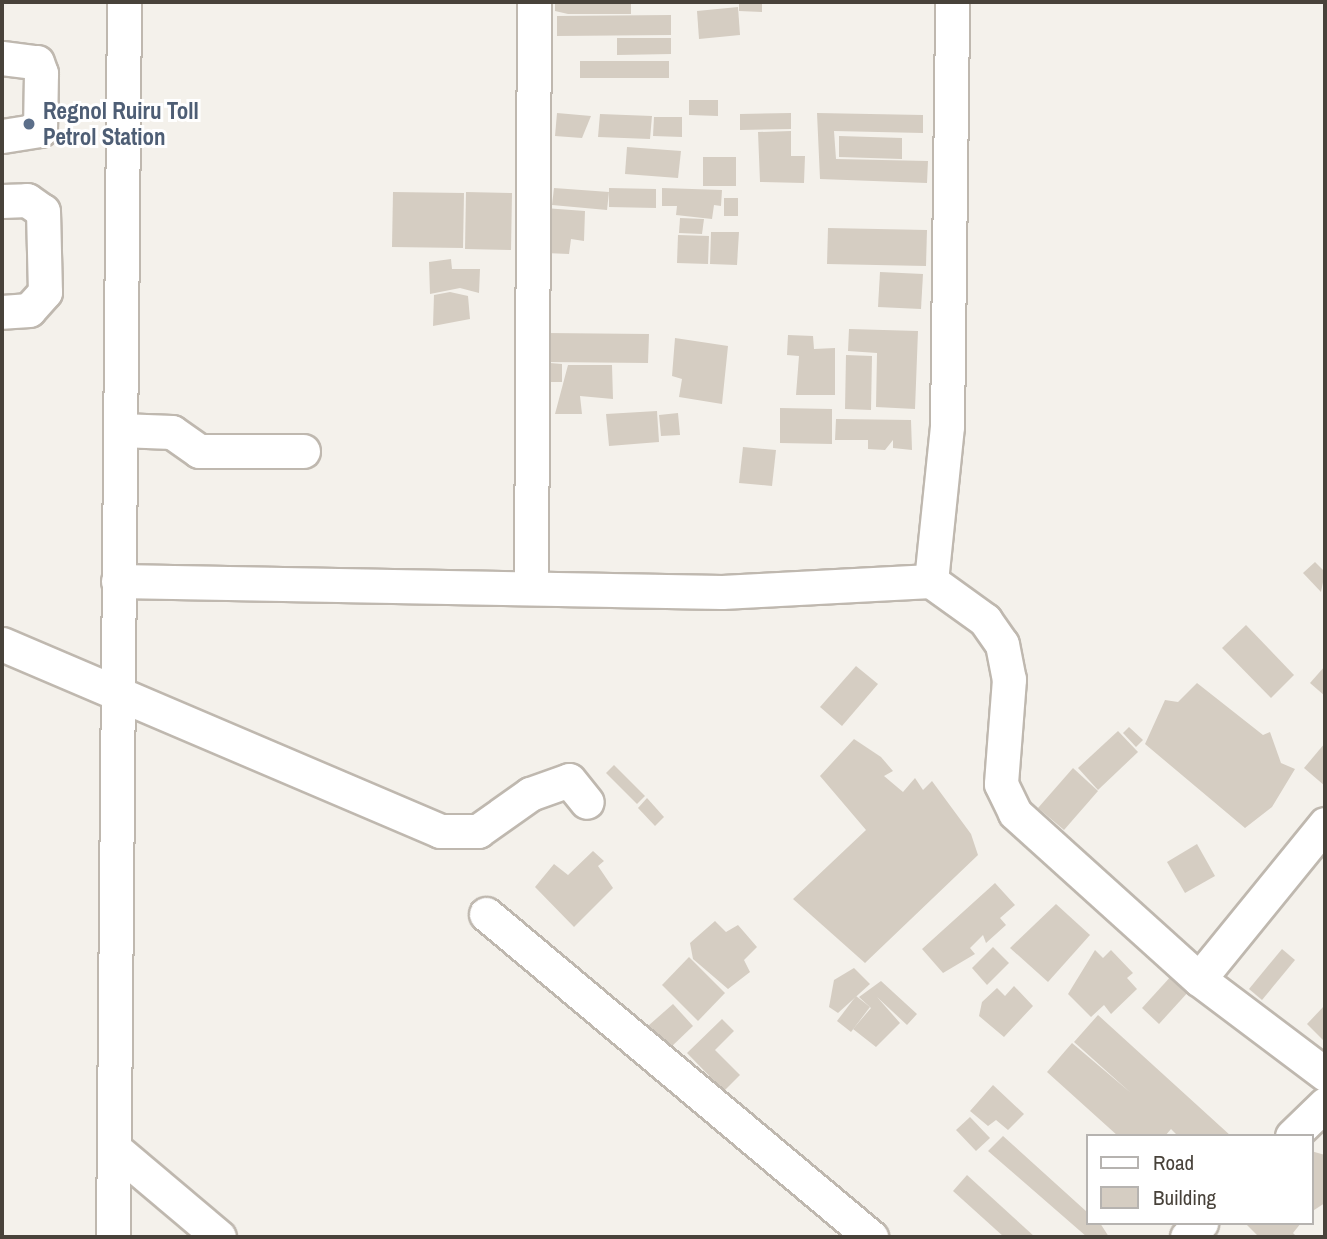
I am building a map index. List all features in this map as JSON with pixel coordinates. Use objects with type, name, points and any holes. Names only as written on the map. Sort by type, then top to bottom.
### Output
[{"type":"street","points":[[113,1237],[124,2]]},
{"type":"street","points":[[531,588],[534,2]]},
{"type":"street","points":[[932,581],[947,426],[952,2]]},
{"type":"street","points":[[2,58],[37,62],[41,73],[40,130],[2,136]]},
{"type":"street","points":[[2,201],[27,200],[43,211],[45,292],[29,310],[2,312]]},
{"type":"street","points":[[120,430],[172,432],[199,451],[303,451]]},
{"type":"street","points":[[118,581],[722,592],[932,581],[985,620],[1002,643],[1009,679],[1001,784],[1015,813],[1199,979],[1325,1073]]},
{"type":"street","points":[[2,643],[440,831],[478,831],[530,794],[569,780],[587,802]]},
{"type":"street","points":[[1199,979],[1325,824]]},
{"type":"street","points":[[486,914],[871,1237]]},
{"type":"street","points":[[1294,1134],[1325,1104]]},
{"type":"street","points":[[115,1149],[219,1237]]},
{"type":"street","points":[[1186,1237],[1199,1225]]},
{"type":"building","points":[[555,2],[631,2],[631,14],[568,14],[555,11]]},
{"type":"building","points":[[739,2],[762,2],[762,12],[739,11]]},
{"type":"building","points":[[738,7],[740,35],[699,39],[697,11]]},
{"type":"building","points":[[671,15],[671,35],[557,36],[557,16]]},
{"type":"building","points":[[617,38],[671,38],[671,54],[617,55]]},
{"type":"building","points":[[580,61],[669,61],[669,78],[580,78]]},
{"type":"building","points":[[689,100],[718,100],[718,116],[689,115]]},
{"type":"building","points":[[557,113],[591,116],[582,138],[555,136]]},
{"type":"building","points":[[791,113],[791,129],[740,130],[740,114]]},
{"type":"building","points":[[817,113],[923,115],[923,133],[834,131],[836,159],[928,161],[927,183],[820,179]]},
{"type":"building","points":[[600,114],[652,116],[650,139],[598,137]]},
{"type":"building","points":[[654,117],[682,117],[682,137],[653,136]]},
{"type":"building","points":[[791,131],[791,156],[805,156],[804,183],[760,182],[758,132]]},
{"type":"building","points":[[839,136],[902,138],[902,159],[839,157]]},
{"type":"building","points":[[627,147],[681,151],[678,178],[625,174]]},
{"type":"building","points":[[703,157],[736,157],[736,186],[703,186]]},
{"type":"building","points":[[554,188],[609,192],[607,210],[552,205]]},
{"type":"building","points":[[609,188],[656,189],[656,208],[609,207]]},
{"type":"building","points":[[662,188],[722,190],[721,206],[714,205],[712,219],[676,215],[677,206],[662,206]]},
{"type":"building","points":[[393,192],[464,193],[463,248],[392,247]]},
{"type":"building","points":[[466,192],[512,193],[511,250],[465,249]]},
{"type":"building","points":[[724,198],[738,198],[738,216],[724,216]]},
{"type":"building","points":[[544,208],[585,211],[584,241],[571,239],[569,254],[545,253]]},
{"type":"building","points":[[680,218],[704,219],[702,234],[679,233]]},
{"type":"building","points":[[828,228],[927,230],[926,266],[827,264]]},
{"type":"building","points":[[711,232],[739,232],[737,265],[710,264]]},
{"type":"building","points":[[678,235],[709,236],[708,264],[677,263]]},
{"type":"building","points":[[451,259],[452,269],[480,269],[479,293],[460,288],[430,294],[429,262]]},
{"type":"building","points":[[880,272],[923,274],[921,309],[878,307]]},
{"type":"building","points":[[450,292],[468,296],[470,319],[433,326],[434,295]]},
{"type":"building","points":[[849,329],[918,331],[915,409],[876,407],[877,353],[848,351]]},
{"type":"building","points":[[547,333],[649,334],[648,363],[546,362]]},
{"type":"building","points":[[788,335],[813,336],[814,349],[835,348],[835,395],[796,395],[799,356],[787,355]]},
{"type":"building","points":[[675,338],[728,346],[722,404],[679,397],[682,379],[672,376]]},
{"type":"building","points":[[846,355],[872,356],[871,410],[845,409]]},
{"type":"building","points":[[550,363],[562,364],[562,382],[549,382]]},
{"type":"building","points":[[568,365],[612,365],[613,399],[580,396],[582,414],[555,414]]},
{"type":"building","points":[[780,408],[832,409],[832,444],[780,443]]},
{"type":"building","points":[[657,411],[659,442],[609,446],[606,414]]},
{"type":"building","points":[[678,413],[680,435],[661,436],[659,415]]},
{"type":"building","points":[[836,419],[911,420],[912,450],[893,448],[893,440],[885,450],[868,449],[868,440],[835,440]]},
{"type":"building","points":[[743,447],[776,450],[772,486],[739,483]]},
{"type":"building","points":[[1315,562],[1325,572],[1321,592],[1303,573]]},
{"type":"building","points":[[1246,625],[1294,675],[1271,698],[1222,648]]},
{"type":"building","points":[[856,666],[878,684],[842,726],[820,707]]},
{"type":"building","points":[[1325,666],[1325,696],[1310,683]]},
{"type":"building","points":[[1197,683],[1263,735],[1270,732],[1281,763],[1295,769],[1272,807],[1245,828],[1145,744],[1165,700],[1178,702]]},
{"type":"building","points":[[1129,727],[1143,740],[1136,747],[1123,733]]},
{"type":"building","points":[[1118,731],[1138,752],[1098,790],[1078,768]]},
{"type":"building","points":[[854,739],[881,757],[893,771],[884,776],[903,792],[915,778],[923,790],[932,781],[971,834],[978,855],[865,963],[793,899],[866,830],[820,776]]},
{"type":"building","points":[[1325,743],[1325,786],[1304,768]]},
{"type":"building","points":[[614,765],[645,796],[637,804],[606,773]]},
{"type":"building","points":[[1073,768],[1098,791],[1064,830],[1038,808]]},
{"type":"building","points":[[647,798],[664,817],[655,826],[638,808]]},
{"type":"building","points":[[1197,844],[1215,876],[1185,893],[1167,862]]},
{"type":"building","points":[[593,851],[604,861],[598,866],[613,888],[574,927],[535,887],[554,864],[568,875]]},
{"type":"building","points":[[995,883],[1015,905],[1000,918],[1006,925],[986,943],[983,935],[970,948],[975,954],[943,973],[922,949]]},
{"type":"building","points":[[1056,904],[1090,935],[1048,982],[1010,948]]},
{"type":"building","points":[[715,921],[726,932],[738,925],[757,947],[744,960],[750,972],[728,989],[693,959],[690,943]]},
{"type":"building","points":[[993,947],[1009,963],[987,985],[972,968]]},
{"type":"building","points":[[1282,949],[1295,960],[1262,1000],[1249,989]]},
{"type":"building","points":[[1095,950],[1103,958],[1111,950],[1133,973],[1127,978],[1137,989],[1111,1014],[1104,1005],[1091,1017],[1068,994]]},
{"type":"building","points":[[689,957],[725,993],[698,1021],[662,985]]},
{"type":"building","points":[[854,968],[870,984],[838,1013],[829,1007],[834,980]]},
{"type":"building","points":[[1173,974],[1190,990],[1159,1024],[1142,1008]]},
{"type":"building","points":[[881,981],[917,1014],[907,1025],[877,997],[900,1023],[876,1047],[853,1029],[871,1008],[859,997]]},
{"type":"building","points":[[1014,986],[1033,1006],[1004,1037],[979,1016],[982,1002],[997,988],[1005,996]]},
{"type":"building","points":[[856,996],[870,1007],[851,1032],[837,1021]]},
{"type":"building","points":[[673,1004],[693,1026],[669,1049],[648,1026]]},
{"type":"building","points":[[1325,1005],[1325,1042],[1307,1024]]},
{"type":"building","points":[[1098,1015],[1229,1134],[1176,1134],[1171,1129],[1167,1134],[1116,1134],[1047,1072],[1072,1043],[1131,1093],[1074,1042]]},
{"type":"building","points":[[722,1019],[734,1031],[715,1050],[740,1075],[724,1091],[687,1053]]},
{"type":"building","points":[[993,1085],[1024,1114],[1008,1130],[996,1120],[988,1126],[970,1111]]},
{"type":"building","points":[[970,1117],[990,1138],[976,1151],[956,1130]]},
{"type":"building","points":[[1003,1136],[1086,1211],[1086,1225],[1101,1225],[1109,1237],[1087,1237],[988,1151]]},
{"type":"building","points":[[1313,1152],[1325,1155],[1325,1203],[1313,1211]]},
{"type":"building","points":[[967,1175],[1035,1237],[1004,1237],[953,1191]]},
{"type":"building","points":[[1247,1225],[1299,1225],[1293,1233],[1297,1237],[1259,1237]]},
{"type":"place","name":"Regnol Ruiru Toll Petrol Station","points":[[29,124]]}]
